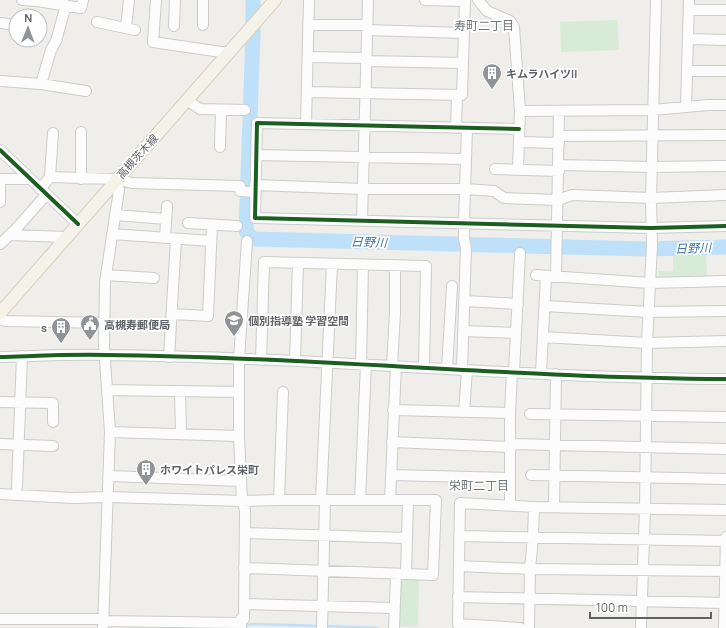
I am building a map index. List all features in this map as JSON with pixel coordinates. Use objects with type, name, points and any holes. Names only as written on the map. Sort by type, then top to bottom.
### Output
[{"type":"main road","name":"高槻茨木線","points":[[0,313],[116,179],[275,0]]},
{"type":"street","points":[[22,0],[37,0],[81,8],[83,0]]},
{"type":"street","points":[[96,22],[130,29],[129,0]]},
{"type":"street","points":[[156,0],[153,42],[228,53]]},
{"type":"street","points":[[174,26],[175,0]]},
{"type":"street","points":[[202,25],[203,0]]},
{"type":"street","points":[[306,123],[309,0]]},
{"type":"street","points":[[362,220],[368,0]]},
{"type":"street","points":[[307,92],[462,95],[465,1],[425,0]]},
{"type":"street","points":[[478,0],[487,11],[510,21],[514,26],[520,111],[518,169]]},
{"type":"street","points":[[641,628],[646,478],[647,343],[652,250],[651,198],[656,0]]},
{"type":"street","points":[[41,84],[51,50],[56,41],[66,5]]},
{"type":"street","points":[[686,107],[689,5],[726,10]]},
{"type":"street","points":[[308,25],[464,33]]},
{"type":"street","points":[[688,39],[726,40]]},
{"type":"street","points":[[308,57],[463,63]]},
{"type":"street","points":[[687,70],[726,71]]},
{"type":"street","points":[[0,82],[41,84],[86,91]]},
{"type":"street","points":[[457,95],[466,159],[464,222],[464,239],[466,248],[464,412]]},
{"type":"street","points":[[186,100],[200,110],[245,110]]},
{"type":"street","points":[[520,111],[653,110],[726,105]]},
{"type":"street","points":[[220,147],[221,110]]},
{"type":"street","points":[[541,373],[545,306],[556,252],[558,226],[559,111]]},
{"type":"street","points":[[519,129],[257,123],[255,218],[464,222],[651,228],[726,226]]},
{"type":"street","points":[[81,132],[81,179]]},
{"type":"street","points":[[0,244],[10,235],[43,192],[50,178],[53,133]]},
{"type":"street","points":[[520,142],[559,139],[726,135]]},
{"type":"street","points":[[0,150],[78,224]]},
{"type":"street","points":[[256,155],[466,159]]},
{"type":"street","points":[[495,169],[726,166]]},
{"type":"street","points":[[50,178],[116,179],[132,183],[240,186],[240,191],[255,189],[465,189],[494,191],[504,198],[558,200],[572,195],[651,198],[726,195]]},
{"type":"street","points":[[0,202],[0,179],[30,179]]},
{"type":"street","points":[[103,623],[110,432],[104,323],[106,275],[119,190],[116,179]]},
{"type":"street","points":[[165,238],[167,206]]},
{"type":"street","points":[[115,215],[166,219]]},
{"type":"street","points":[[188,223],[238,226]]},
{"type":"street","points":[[172,314],[208,316],[212,224]]},
{"type":"street","points":[[112,234],[211,241]]},
{"type":"street","points":[[10,235],[66,237]]},
{"type":"street","points":[[169,356],[176,239]]},
{"type":"street","points":[[0,619],[241,626],[241,619],[244,619],[245,510],[242,501],[239,436],[239,359],[246,241]]},
{"type":"street","points":[[510,505],[510,413],[520,254]]},
{"type":"street","points":[[261,360],[264,262],[426,266],[424,368]]},
{"type":"street","points":[[295,361],[298,263]]},
{"type":"street","points":[[322,628],[324,535],[323,501],[327,362],[332,264]]},
{"type":"street","points":[[360,500],[364,364],[364,265]]},
{"type":"street","points":[[390,500],[395,266]]},
{"type":"street","points":[[106,275],[154,278]]},
{"type":"street","points":[[536,275],[650,283],[726,281]]},
{"type":"street","points":[[447,369],[452,286]]},
{"type":"street","points":[[465,302],[518,304]]},
{"type":"street","points":[[545,306],[648,312],[726,311]]},
{"type":"street","points":[[0,319],[6,321],[104,323]]},
{"type":"street","points":[[464,331],[516,333]]},
{"type":"street","points":[[543,337],[647,343],[726,341]]},
{"type":"street","points":[[0,357],[105,354],[327,362],[646,378],[726,378]]},
{"type":"street","points":[[17,488],[22,356]]},
{"type":"street","points":[[554,507],[556,374]]},
{"type":"street","points":[[108,390],[239,392]]},
{"type":"street","points":[[180,391],[181,434]]},
{"type":"street","points":[[279,500],[283,392]]},
{"type":"street","points":[[0,402],[53,403],[53,422]]},
{"type":"street","points":[[393,410],[510,413]]},
{"type":"street","points":[[530,414],[726,417]]},
{"type":"street","points":[[110,432],[239,436]]},
{"type":"street","points":[[392,442],[726,449]]},
{"type":"street","points":[[0,444],[53,446]]},
{"type":"street","points":[[391,475],[510,478]]},
{"type":"street","points":[[531,475],[726,480]]},
{"type":"street","points":[[109,476],[241,481]]},
{"type":"street","points":[[0,494],[72,498],[108,497],[242,501],[436,500],[433,575],[244,568]]},
{"type":"street","points":[[394,627],[394,608],[407,538],[408,500]]},
{"type":"street","points":[[520,628],[458,624],[460,503],[534,507],[726,510]]},
{"type":"street","points":[[529,628],[530,569],[534,507]]},
{"type":"street","points":[[245,533],[407,538]]},
{"type":"street","points":[[460,536],[726,541]]},
{"type":"street","points":[[724,628],[726,537]]},
{"type":"street","points":[[459,566],[530,569],[725,571]]},
{"type":"street","points":[[458,597],[724,603]]},
{"type":"street","points":[[244,604],[394,608]]},
{"type":"green space","points":[[617,20],[619,50],[561,52],[560,22]]},
{"type":"green space","points":[[673,255],[706,255],[707,277],[656,280],[654,276],[658,276],[658,271],[673,271]]},
{"type":"green space","points":[[399,577],[419,577],[418,627],[397,626]]},
{"type":"waterway","name":"日野川","points":[[253,0],[246,231],[254,239],[646,249],[726,247]]},
{"type":"waterway","points":[[244,625],[320,626]]},
{"type":"waterway","points":[[325,626],[378,628]]},
{"type":"cycle path","points":[[519,129],[257,123],[255,218],[651,228],[726,226]]},
{"type":"cycle path","points":[[0,150],[78,224]]},
{"type":"cycle path","points":[[0,357],[80,355],[261,359],[571,375],[726,379]]},
{"type":"place","name":"キムラハイツII","points":[[492,90]]},
{"type":"place","name":"個別指導塾 学習空間","points":[[234,337]]},
{"type":"place","name":"高槻寿郵便局","points":[[90,341]]},
{"type":"place","name":"s","points":[[61,344]]},
{"type":"place","name":"ホワイトパレス栄町","points":[[146,486]]},
{"type":"district","name":"寿町二丁目","points":[[484,25]]},
{"type":"district","name":"栄町二丁目","points":[[479,485]]}]
